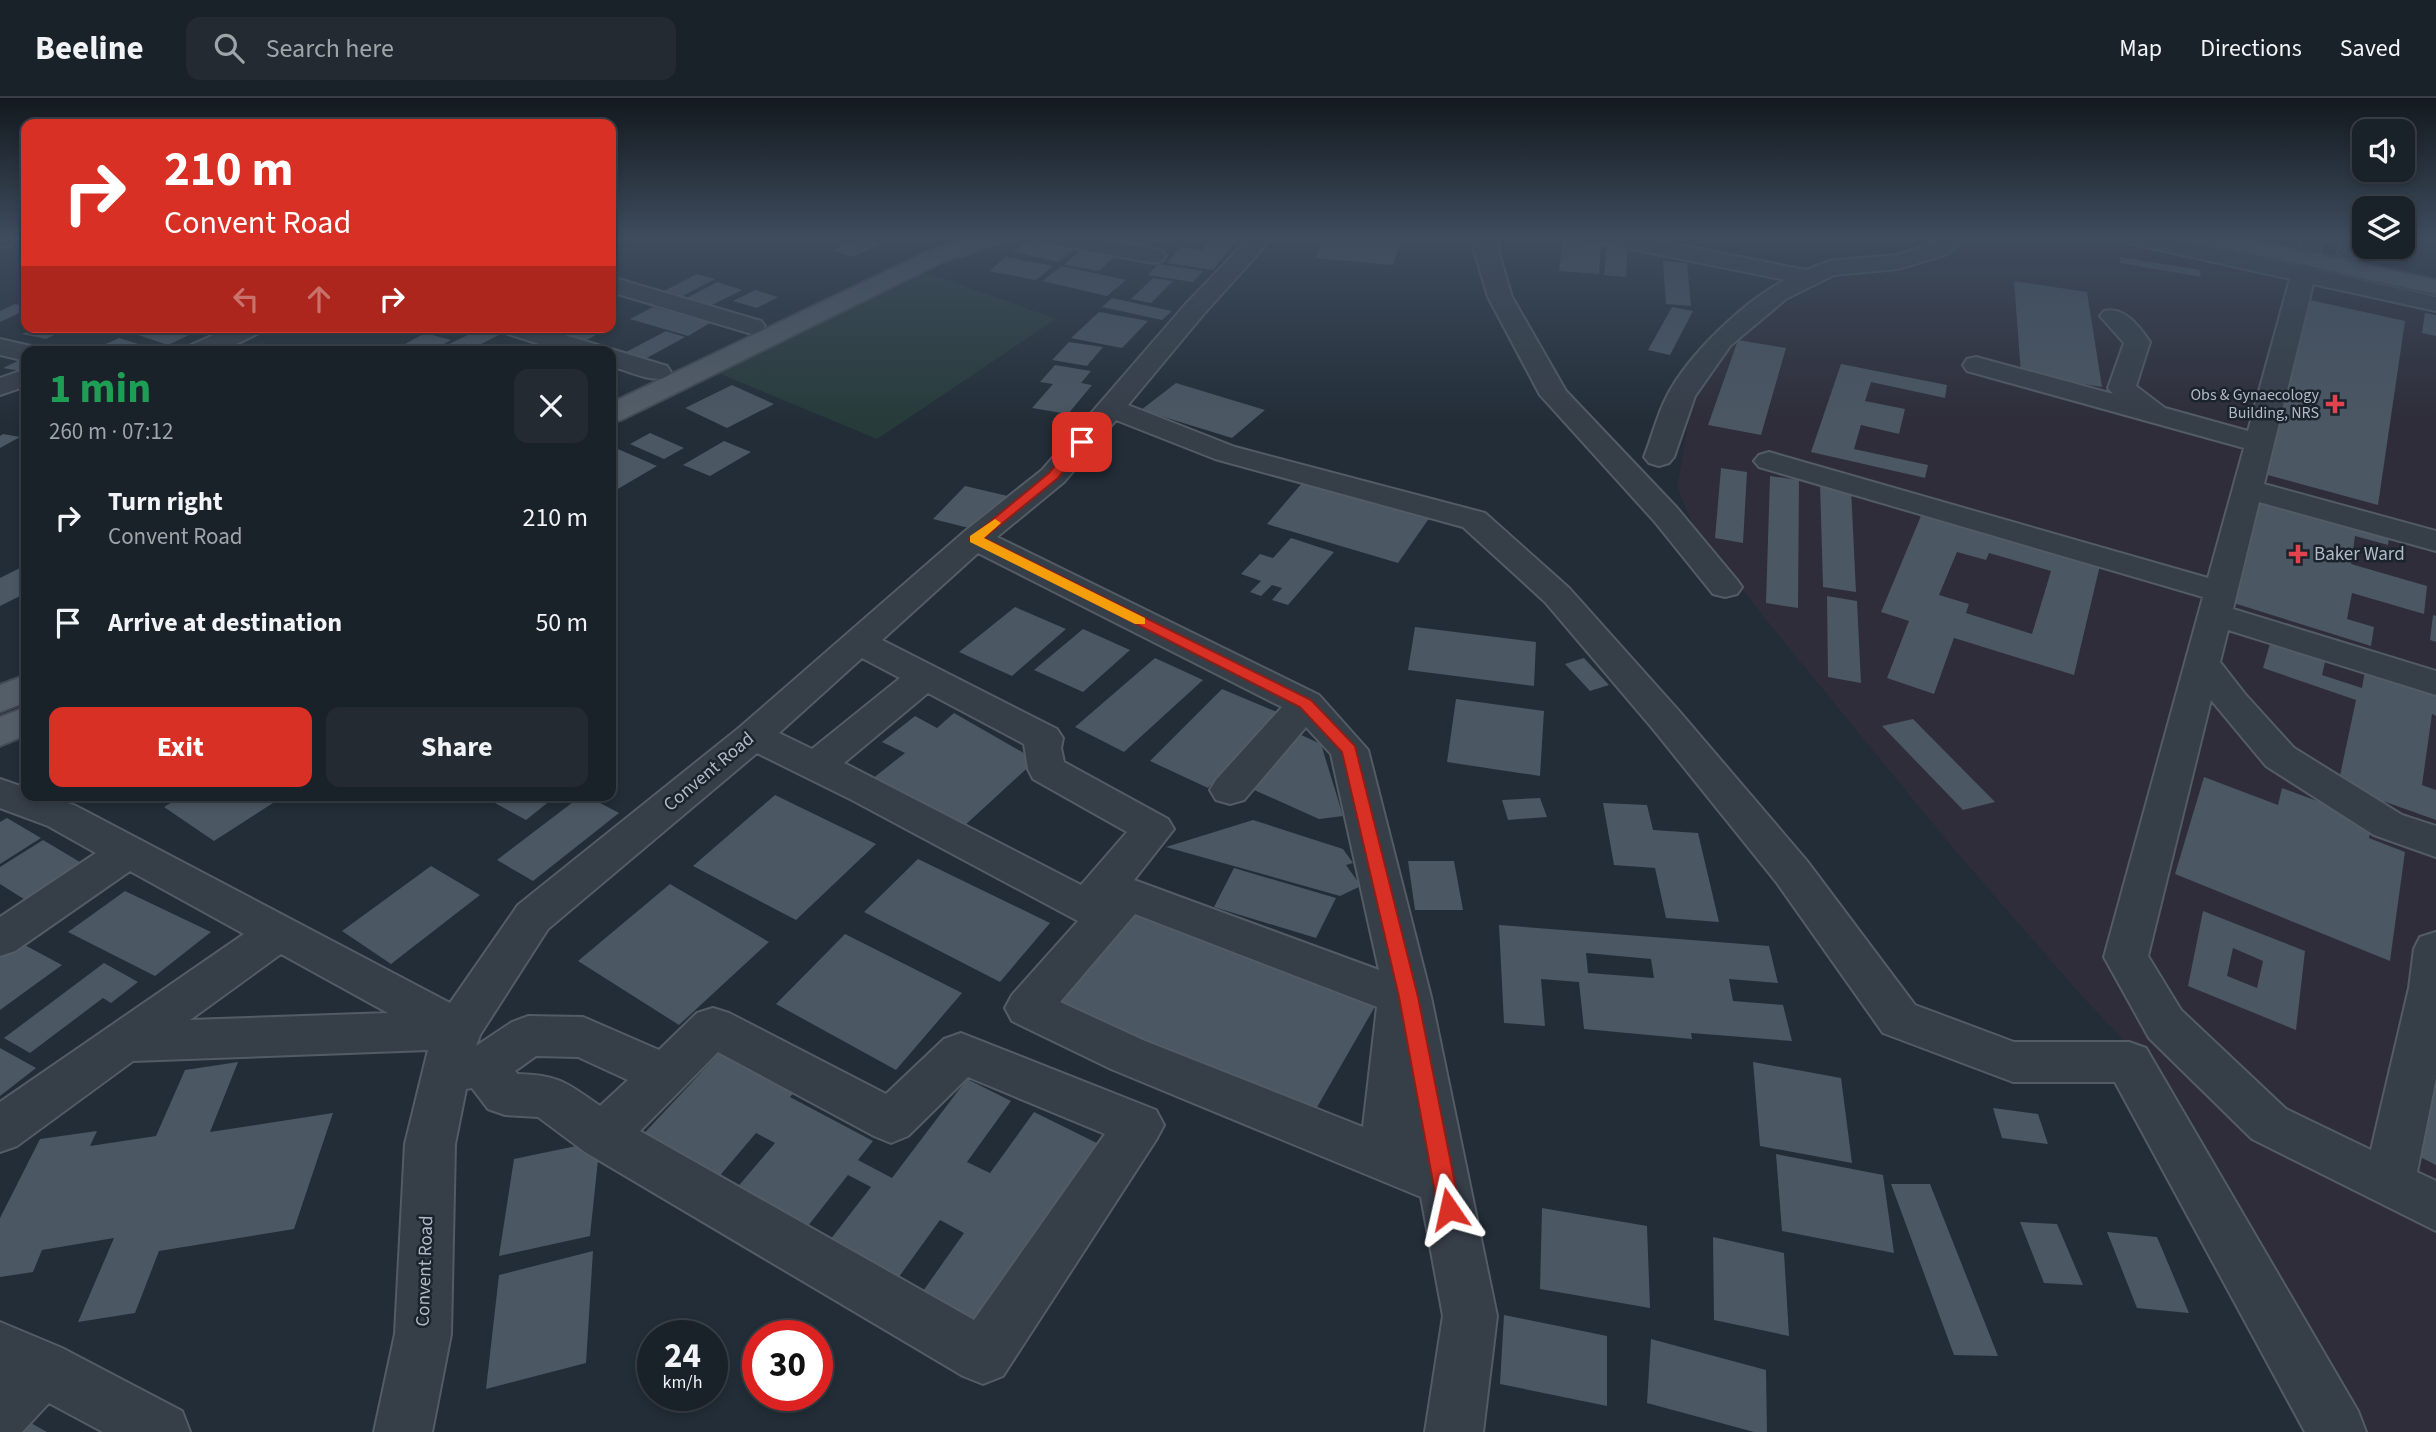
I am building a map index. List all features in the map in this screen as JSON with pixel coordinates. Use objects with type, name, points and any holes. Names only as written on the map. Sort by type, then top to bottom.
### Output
[{"type":"main road","points":[[616,393],[805,299]]},
{"type":"main road","points":[[616,412],[848,299]]},
{"type":"main road","points":[[0,701],[21,690]]},
{"type":"main road","points":[[0,733],[21,722]]},
{"type":"street","points":[[662,299],[752,326]]},
{"type":"street","name":"Convent Road","points":[[403,1432],[423,1334],[430,1144],[463,1055],[533,917],[753,736],[975,539],[1053,475],[1205,299]]},
{"type":"street","points":[[1501,299],[1554,394],[1666,515],[1725,587]]},
{"type":"street","points":[[1659,457],[1681,396],[1721,341],[1771,299]]},
{"type":"street","points":[[2296,299],[2126,957],[2165,1024],[2269,1124],[2436,1207]]},
{"type":"street","points":[[2113,316],[2137,342],[2122,388],[2156,415]]},
{"type":"street","points":[[211,346],[239,333]]},
{"type":"street","points":[[531,333],[573,346]]},
{"type":"street","points":[[0,347],[21,352]]},
{"type":"street","points":[[616,359],[658,372]]},
{"type":"street","points":[[1976,365],[2259,443]]},
{"type":"street","points":[[0,387],[21,379]]},
{"type":"street","points":[[1111,408],[1225,453],[1474,520],[1557,595],[1666,720],[1792,872],[1899,1019],[2013,1062],[2129,1062],[2337,1432]]},
{"type":"street","points":[[1769,461],[2219,603],[2436,682]]},
{"type":"street","points":[[2247,489],[2436,541]]},
{"type":"street","points":[[975,539],[1306,704],[1349,750],[1444,1182],[1470,1316],[1454,1432]]},
{"type":"street","points":[[753,736],[1086,907],[1154,830],[1048,769],[1042,748],[1044,738],[860,643]]},
{"type":"street","points":[[2203,664],[2232,704],[2280,757],[2388,825],[2436,842]]},
{"type":"street","points":[[816,766],[925,676]]},
{"type":"street","points":[[1230,790],[1306,704]]},
{"type":"street","points":[[0,793],[21,801]]},
{"type":"street","points":[[22,801],[62,816],[278,933],[463,1055],[505,1094],[547,1096],[603,1136],[983,1356],[1139,1125],[961,1053],[891,1121],[713,1027],[603,1136]]},
{"type":"street","points":[[0,939],[128,852]]},
{"type":"street","points":[[1404,996],[1127,894],[1028,1007],[1128,1055],[1444,1182]]},
{"type":"street","points":[[0,1130],[278,933]]},
{"type":"street","points":[[2389,1183],[2432,988],[2436,948]]},
{"type":"street","points":[[1385,1157],[1404,996]]},
{"type":"street","points":[[124,1042],[463,1055],[528,1036],[583,1037],[663,1074]]},
{"type":"street","points":[[0,1413],[21,1359],[161,1432]]},
{"type":"shaded area","points":[[1794,299],[2383,299],[2436,311],[2436,1432],[2369,1432],[2179,1100],[2078,992],[1951,846],[1766,620],[1694,527],[1677,488],[1693,394],[1733,338]]},
{"type":"green space","points":[[858,299],[1001,299],[1056,319],[877,439],[716,372]]},
{"type":"building","points":[[684,299],[723,299],[708,307]]},
{"type":"building","points":[[736,299],[774,299],[757,308],[733,301]]},
{"type":"building","points":[[1111,299],[1118,299],[1172,311],[1162,320],[1102,307]]},
{"type":"building","points":[[1132,299],[1155,299],[1151,303]]},
{"type":"building","points":[[1666,299],[1690,299],[1691,306],[1666,304]]},
{"type":"building","points":[[2015,299],[2088,299],[2102,387],[2021,374]]},
{"type":"building","points":[[2310,300],[2405,321],[2378,505],[2264,474]]},
{"type":"building","points":[[15,304],[21,305],[21,312],[0,322],[0,311]]},
{"type":"building","points":[[653,307],[710,323],[688,336],[630,319]]},
{"type":"building","points":[[1672,307],[1693,311],[1670,355],[1648,350]]},
{"type":"building","points":[[1099,312],[1148,321],[1122,348],[1071,338]]},
{"type":"building","points":[[2425,313],[2436,315],[2436,336],[2422,333]]},
{"type":"building","points":[[666,331],[685,337],[645,359],[626,352]]},
{"type":"building","points":[[24,333],[58,333],[46,339],[22,334]]},
{"type":"building","points":[[183,333],[189,335],[168,345],[138,335]]},
{"type":"building","points":[[425,333],[451,340],[441,346],[405,344]]},
{"type":"building","points":[[472,333],[502,333],[477,346],[445,346]]},
{"type":"building","points":[[556,333],[599,333],[585,341]]},
{"type":"building","points":[[119,338],[145,346],[101,346]]},
{"type":"building","points":[[1738,340],[1786,348],[1761,435],[1708,425]]},
{"type":"building","points":[[1069,342],[1103,347],[1087,366],[1052,360]]},
{"type":"building","points":[[21,359],[21,371],[3,368]]},
{"type":"building","points":[[1841,364],[1947,385],[1945,398],[1871,382],[1865,401],[1905,409],[1899,434],[1861,425],[1854,449],[1928,465],[1925,478],[1811,452]]},
{"type":"building","points":[[1055,365],[1091,371],[1081,383],[1092,385],[1068,414],[1032,408],[1053,384],[1040,382]]},
{"type":"building","points":[[1176,383],[1265,410],[1232,438],[1141,410]]},
{"type":"building","points":[[732,385],[774,404],[727,428],[685,408]]},
{"type":"building","points":[[650,433],[684,448],[664,459],[630,444]]},
{"type":"building","points":[[3,434],[20,437],[0,448],[0,436]]},
{"type":"building","points":[[724,441],[751,452],[710,476],[683,465]]},
{"type":"building","points":[[616,448],[657,466],[616,490]]},
{"type":"building","points":[[1721,468],[1747,472],[1743,543],[1715,538]]},
{"type":"building","points":[[1770,476],[1799,480],[1798,608],[1766,603]]},
{"type":"building","points":[[1303,482],[1430,517],[1398,563],[1267,524]]},
{"type":"building","points":[[1820,483],[1851,488],[1856,592],[1823,587]]},
{"type":"building","points":[[965,486],[1012,497],[981,531],[933,519]]},
{"type":"building","points":[[2257,493],[2390,530],[2388,545],[2355,536],[2351,564],[2427,586],[2424,614],[2352,593],[2347,619],[2374,627],[2371,646],[2227,601]]},
{"type":"building","points":[[1923,511],[2101,561],[2074,675],[1954,638],[1934,694],[1887,678],[1909,621],[1881,612]],"holes":[[[1957,552],[1986,560],[1989,553],[2051,571],[2032,634],[1966,613],[1969,604],[1939,595]]]},
{"type":"building","points":[[1291,538],[1334,552],[1288,605],[1272,600],[1282,588],[1272,585],[1261,596],[1250,592],[1261,581],[1241,574],[1260,554],[1273,558]]},
{"type":"building","points":[[21,568],[21,596],[0,606],[0,578]]},
{"type":"building","points":[[1827,596],[1857,601],[1861,683],[1828,677]]},
{"type":"building","points":[[1015,607],[1066,629],[1012,676],[959,652]]},
{"type":"building","points":[[2433,615],[2436,616],[2436,642],[2430,640]]},
{"type":"building","points":[[1415,627],[1536,642],[1534,686],[1408,670]]},
{"type":"building","points":[[1083,629],[1130,650],[1083,692],[1034,670]]},
{"type":"building","points":[[2271,640],[2326,658],[2322,675],[2362,688],[2366,665],[2436,688],[2436,716],[2432,714],[2422,785],[2436,790],[2436,820],[2338,785],[2356,700],[2263,668]]},
{"type":"building","points":[[1155,658],[1203,680],[1124,752],[1075,727]]},
{"type":"building","points":[[1584,658],[1609,685],[1590,691],[1565,664]]},
{"type":"building","points":[[1222,689],[1277,712],[1208,788],[1150,761]]},
{"type":"building","points":[[1456,699],[1544,711],[1540,776],[1447,762]]},
{"type":"building","points":[[954,713],[1036,760],[962,828],[872,779],[905,753],[882,742],[915,716],[937,728]]},
{"type":"building","points":[[1913,719],[1995,802],[1963,810],[1882,726]]},
{"type":"building","points":[[1299,734],[1321,744],[1343,816],[1319,819],[1252,789]]},
{"type":"building","points":[[2204,777],[2278,805],[2282,788],[2372,821],[2369,838],[2405,852],[2390,961],[2175,874]]},
{"type":"building","points":[[775,795],[876,844],[796,920],[693,866]]},
{"type":"building","points":[[1540,798],[1547,817],[1508,820],[1502,800]]},
{"type":"building","points":[[174,801],[276,801],[214,841],[164,807]]},
{"type":"building","points":[[491,801],[550,801],[526,820]]},
{"type":"building","points":[[574,801],[596,801],[619,813],[533,881],[497,860]]},
{"type":"building","points":[[1603,803],[1647,805],[1653,830],[1698,833],[1719,922],[1666,918],[1655,868],[1614,865]]},
{"type":"building","points":[[7,818],[41,838],[0,864],[0,822]]},
{"type":"building","points":[[1253,820],[1343,849],[1353,863],[1346,865],[1361,886],[1340,896],[1166,847]]},
{"type":"building","points":[[43,840],[95,871],[38,908],[0,884],[0,867]]},
{"type":"building","points":[[918,859],[1050,923],[1000,982],[864,912]]},
{"type":"building","points":[[1408,861],[1454,861],[1463,910],[1415,910]]},
{"type":"building","points":[[431,866],[480,895],[391,964],[342,931]]},
{"type":"building","points":[[1234,868],[1336,898],[1316,938],[1214,907]]},
{"type":"building","points":[[670,884],[769,942],[679,1025],[578,961]]},
{"type":"building","points":[[125,891],[211,932],[155,976],[68,932]]},
{"type":"building","points":[[1122,908],[1377,1003],[1312,1116],[1046,1009]]},
{"type":"building","points":[[2203,911],[2305,951],[2296,1030],[2188,986]],"holes":[[[2233,948],[2263,961],[2257,988],[2227,976]]]},
{"type":"building","points":[[1499,925],[1769,946],[1778,983],[1729,979],[1733,1001],[1783,1005],[1792,1041],[1691,1033],[1692,1039],[1584,1029],[1579,982],[1541,979],[1545,1026],[1504,1023]],"holes":[[[1586,953],[1651,959],[1654,978],[1588,973]]]},
{"type":"building","points":[[845,934],[962,993],[896,1070],[776,1004]]},
{"type":"building","points":[[19,942],[62,965],[0,1010],[0,955]]},
{"type":"building","points":[[104,963],[138,982],[111,1003],[103,998],[30,1053],[4,1038]]},
{"type":"building","points":[[2436,1037],[2436,1165],[2416,1155]]},
{"type":"building","points":[[725,1047],[800,1086],[790,1097],[873,1141],[858,1160],[892,1178],[967,1079],[1011,1101],[967,1162],[990,1173],[1034,1112],[1105,1147],[975,1335],[916,1301],[964,1233],[940,1220],[891,1288],[823,1249],[871,1187],[848,1175],[800,1236],[729,1197],[775,1143],[756,1133],[711,1186],[635,1143]]},
{"type":"building","points":[[0,1048],[36,1068],[0,1096]]},
{"type":"building","points":[[238,1062],[210,1132],[333,1113],[294,1229],[159,1251],[135,1313],[78,1322],[114,1238],[42,1250],[33,1272],[0,1277],[0,1218],[40,1139],[97,1131],[90,1146],[156,1136],[185,1070]]},
{"type":"building","points":[[1753,1062],[1841,1078],[1852,1163],[1760,1146]]},
{"type":"building","points":[[1993,1108],[2038,1114],[2048,1144],[2002,1138]]},
{"type":"building","points":[[600,1141],[590,1236],[499,1256],[514,1159]]},
{"type":"building","points":[[1776,1154],[1883,1175],[1894,1253],[1782,1231]]},
{"type":"building","points":[[1891,1184],[1930,1184],[1998,1356],[1954,1355]]},
{"type":"building","points":[[1542,1208],[1647,1226],[1650,1308],[1540,1289]]},
{"type":"building","points":[[2020,1222],[2057,1224],[2083,1285],[2044,1283]]},
{"type":"building","points":[[2107,1232],[2157,1237],[2189,1313],[2137,1308]]},
{"type":"building","points":[[1713,1237],[1784,1253],[1789,1336],[1714,1320]]},
{"type":"building","points":[[593,1251],[586,1363],[486,1389],[499,1275]]},
{"type":"building","points":[[1504,1315],[1607,1336],[1607,1406],[1500,1384]]},
{"type":"building","points":[[1651,1339],[1766,1370],[1767,1432],[1754,1432],[1647,1403]]},
{"type":"building","points":[[13,1413],[47,1432],[0,1432],[0,1425]]},
{"type":"slow traffic","points":[[995,523],[975,539],[1140,621]]},
{"type":"place","name":"Obs & Gynaecology Building, NRS","points":[[2335,404]]},
{"type":"place","name":"Baker Ward","points":[[2298,554]]},
{"type":"route","points":[[1082,442],[1053,475],[975,539],[1306,704],[1349,750],[1408,997],[1449,1209]]}]
